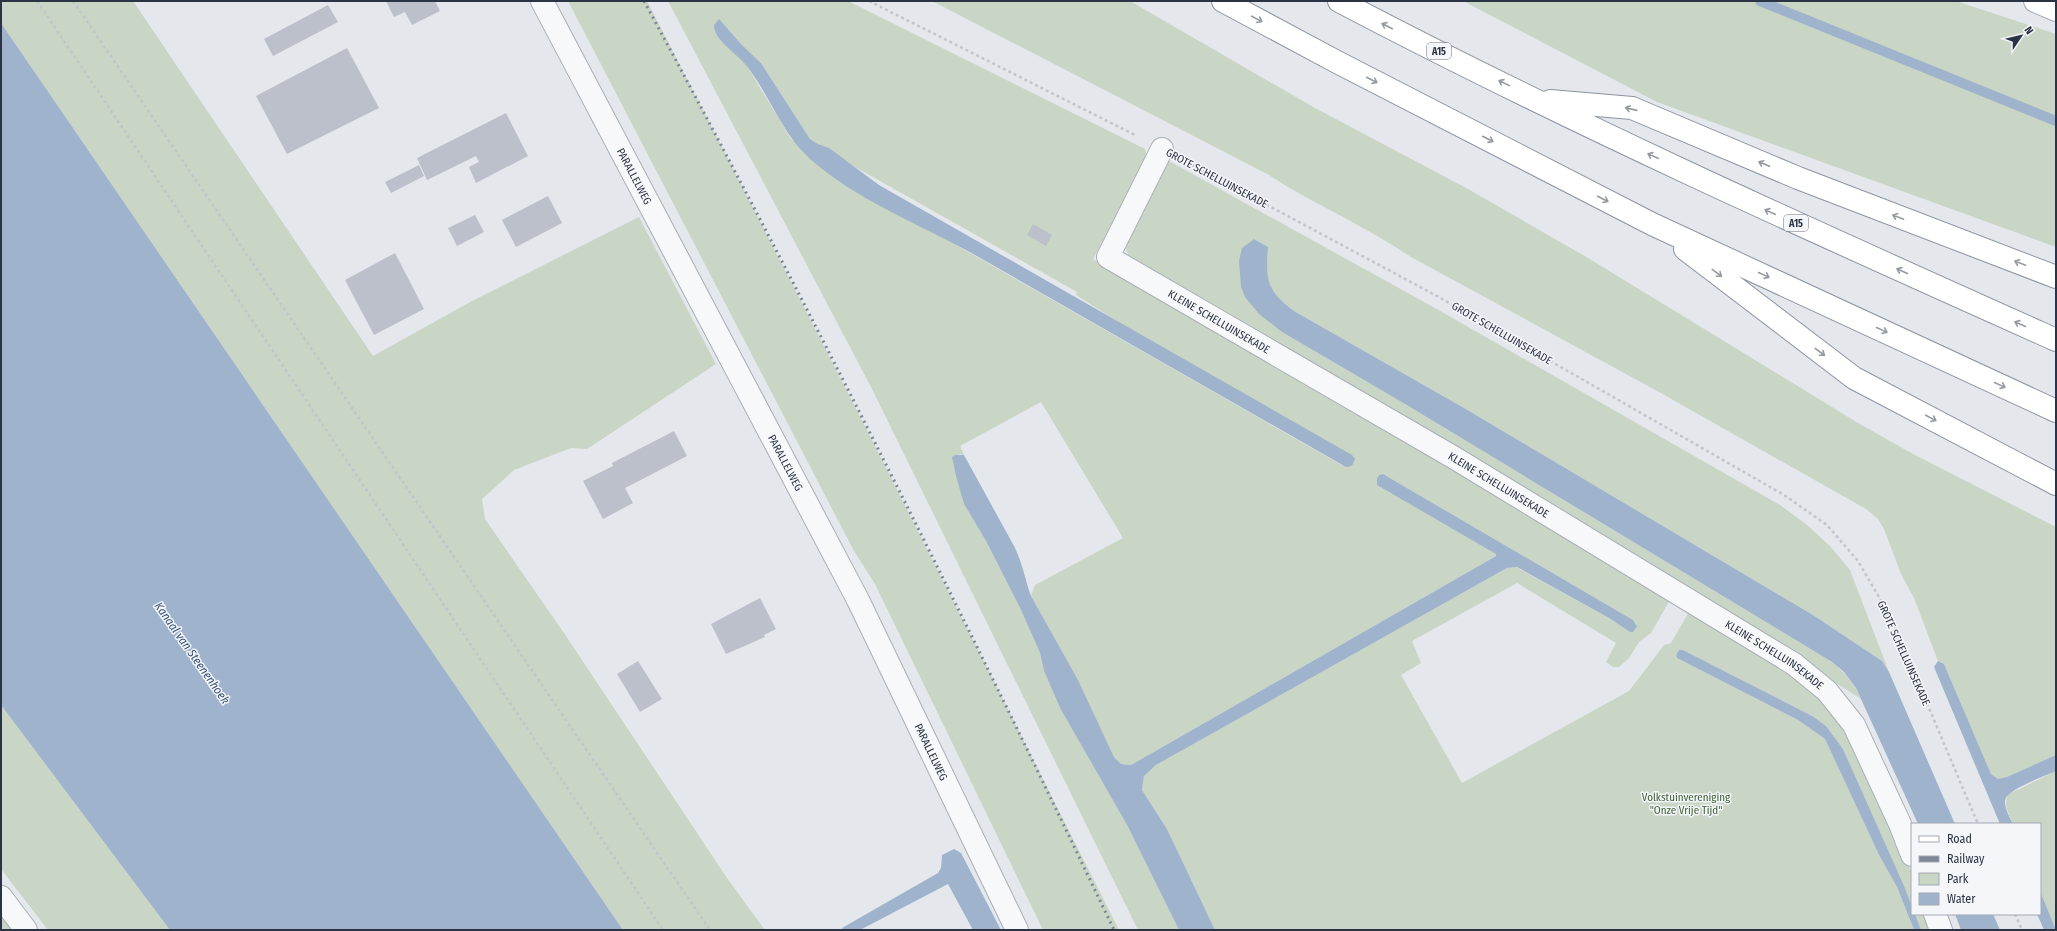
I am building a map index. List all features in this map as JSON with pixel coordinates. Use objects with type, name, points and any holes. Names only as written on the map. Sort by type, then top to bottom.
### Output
[{"type":"main road","points":[[1222,1],[1337,62],[1652,224],[2056,411]]},
{"type":"main road","name":"A15","points":[[1339,1],[1775,214],[2056,340]]},
{"type":"main road","points":[[2035,1],[2056,10]]},
{"type":"main road","name":"A15","points":[[1539,100],[1632,108],[1798,178],[2056,277]]},
{"type":"main road","points":[[1652,224],[1854,378],[2056,484]]},
{"type":"street","name":"PARALLELWEG","points":[[542,1],[858,600],[1017,930]]},
{"type":"street","name":"KLEINE SCHELLUINSEKADE","points":[[1162,149],[1108,257],[1453,457],[1794,664],[1827,691],[1854,725],[1900,824],[1911,852]]},
{"type":"street","points":[[1,897],[26,930]]},
{"type":"street","points":[[1935,915],[1941,930]]},
{"type":"path","points":[[37,1],[663,930]]},
{"type":"path","points":[[73,1],[710,930]]},
{"type":"path","name":"GROTE SCHELLUINSEKADE","points":[[869,1],[1162,149],[1437,296],[1784,495],[1827,525],[1858,561],[1890,616],[1978,823]]},
{"type":"path","points":[[2015,915],[2022,930]]},
{"type":"green space","points":[[1,1],[133,1],[373,356],[472,301],[639,217],[716,364],[587,449],[571,448],[514,470],[482,499],[485,519],[564,633],[727,878],[765,930],[623,930],[1,23]]},
{"type":"green space","points":[[568,1],[647,1],[870,436],[1119,930],[1043,930],[875,584],[854,551]]},
{"type":"green space","name":"Volkstuinvereniging \"Onze Vrije Tijd\"","points":[[668,1],[848,1],[1145,149],[1147,157],[1093,259],[1543,521],[1671,598],[1651,633],[1639,642],[1629,658],[1619,667],[1613,667],[1606,662],[1616,643],[1517,583],[1412,641],[1421,663],[1401,675],[1462,783],[1629,691],[1664,645],[1671,643],[1690,610],[1784,667],[1817,693],[1840,718],[1890,821],[1911,872],[1911,905],[1843,749],[1826,726],[1814,717],[1683,650],[1679,650],[1676,655],[1677,658],[1798,720],[1825,739],[1879,855],[1897,887],[1914,930],[1215,930],[1167,829],[1142,790],[1144,776],[1156,765],[1507,568],[1516,567],[1609,618],[1630,632],[1633,631],[1637,625],[1633,620],[1383,474],[1379,475],[1497,554],[1496,556],[1131,765],[1121,764],[1114,757],[1078,681],[1031,596],[1035,585],[1123,538],[1041,402],[960,446],[964,455],[959,454],[964,504],[986,541],[1021,610],[1040,653],[1044,671],[1060,708],[1127,825],[1179,930],[1138,930],[872,389]],"holes":[[[719,20],[761,63],[810,139],[857,168],[1077,292],[1076,295],[1345,467],[935,233],[791,139]]]},
{"type":"green space","points":[[932,1],[1130,1],[1315,108],[1468,189],[1588,258],[1858,423],[1913,454],[2056,527],[2056,755],[2007,778],[1998,779],[1991,774],[1944,664],[1938,661],[1914,598],[1901,574],[1884,529],[1878,519],[1866,509],[1659,392],[1411,257],[1376,235],[1286,186],[1269,175]]},
{"type":"green space","points":[[1463,1],[1956,1],[2056,34],[2056,247],[1657,102]]},
{"type":"green space","points":[[1169,161],[1435,308],[1780,505],[1806,524],[1830,546],[1850,570],[1889,672],[1882,661],[1813,615],[1464,408],[1294,311],[1277,297],[1269,284],[1267,268],[1268,247],[1254,239],[1282,332],[1405,404],[1832,662],[1849,679],[1861,699],[1778,646],[1130,260],[1125,247],[1165,162]]},
{"type":"green space","points":[[1,705],[170,930],[48,930],[1,869]]},
{"type":"green space","points":[[2056,771],[2056,930],[2041,893],[2041,823],[2013,823],[2006,805],[2009,794]]},
{"type":"green space","points":[[1,913],[14,930],[1,930]]},
{"type":"green space","points":[[1915,915],[1928,915],[1935,930],[1921,930]]},
{"type":"water","points":[[719,19],[741,44],[761,63],[810,139],[829,148],[879,185],[1352,455],[1355,459],[1353,464],[1350,467],[1346,467],[975,255],[889,211],[847,187],[809,158],[790,136],[761,87],[745,64],[717,36],[714,25]]},
{"type":"water","name":"Kanaal van Steenenhoek","points":[[1,23],[623,930],[170,930],[1,705]]},
{"type":"water","points":[[1254,239],[1268,247],[1267,268],[1270,284],[1278,297],[1294,311],[1464,408],[1813,615],[1882,661],[1889,672],[1955,823],[1918,823],[1856,688],[1844,672],[1832,662],[1405,404],[1282,332],[1259,314],[1245,297],[1241,287],[1239,261],[1242,248]]},
{"type":"water","points":[[955,455],[964,455],[1014,546],[1031,596],[1078,680],[1114,757],[1121,764],[1131,765],[1496,556],[1496,554],[1377,485],[1379,475],[1383,474],[1633,620],[1637,626],[1633,632],[1630,632],[1609,618],[1517,567],[1507,568],[1156,765],[1144,776],[1142,790],[1167,829],[1215,930],[1179,930],[1127,825],[1060,708],[1044,671],[1040,653],[1021,610],[986,541],[964,504],[952,457]]},
{"type":"water","points":[[1679,650],[1683,650],[1814,717],[1826,726],[1843,749],[1904,886],[1911,904],[1911,915],[1915,915],[1921,930],[1914,930],[1897,887],[1879,855],[1825,739],[1798,720],[1677,658],[1676,655]]},
{"type":"water","points":[[1938,661],[1944,664],[1991,774],[1998,779],[2007,777],[2056,755],[2056,771],[2020,787],[2005,800],[2005,806],[2013,823],[2000,823],[1934,667]]},
{"type":"water","points":[[954,849],[961,853],[1001,930],[973,930],[948,884],[860,930],[843,930],[842,928],[938,873],[941,868],[942,855]]},
{"type":"water","points":[[2041,893],[2056,930],[2044,930],[2037,915],[2041,915]]},
{"type":"water","points":[[1955,915],[1993,915],[2000,930],[1961,930]]},
{"type":"building","points":[[386,1],[435,1],[440,11],[412,25],[405,12],[394,17]]},
{"type":"building","points":[[328,5],[338,22],[273,56],[264,39]]},
{"type":"building","points":[[347,48],[379,108],[287,154],[256,96]]},
{"type":"building","points":[[506,113],[528,156],[476,183],[469,167],[479,162],[476,156],[427,180],[417,158]]},
{"type":"building","points":[[419,165],[424,176],[391,193],[385,182]]},
{"type":"building","points":[[548,196],[562,223],[516,247],[502,220]]},
{"type":"building","points":[[475,215],[484,232],[457,246],[448,228]]},
{"type":"building","points":[[1033,224],[1052,235],[1046,246],[1027,235]]},
{"type":"building","points":[[395,253],[424,309],[374,335],[345,280]]},
{"type":"building","points":[[674,431],[687,456],[625,488],[633,503],[603,519],[583,481],[613,466],[612,463]]},
{"type":"building","points":[[760,598],[776,629],[764,635],[765,637],[726,654],[711,624]]},
{"type":"building","points":[[638,661],[662,699],[640,712],[617,674]]},
{"type":"waterway","points":[[1760,1],[2056,121]]},
{"type":"railway","points":[[644,1],[766,231],[885,462],[1001,696],[1114,930]]}]
